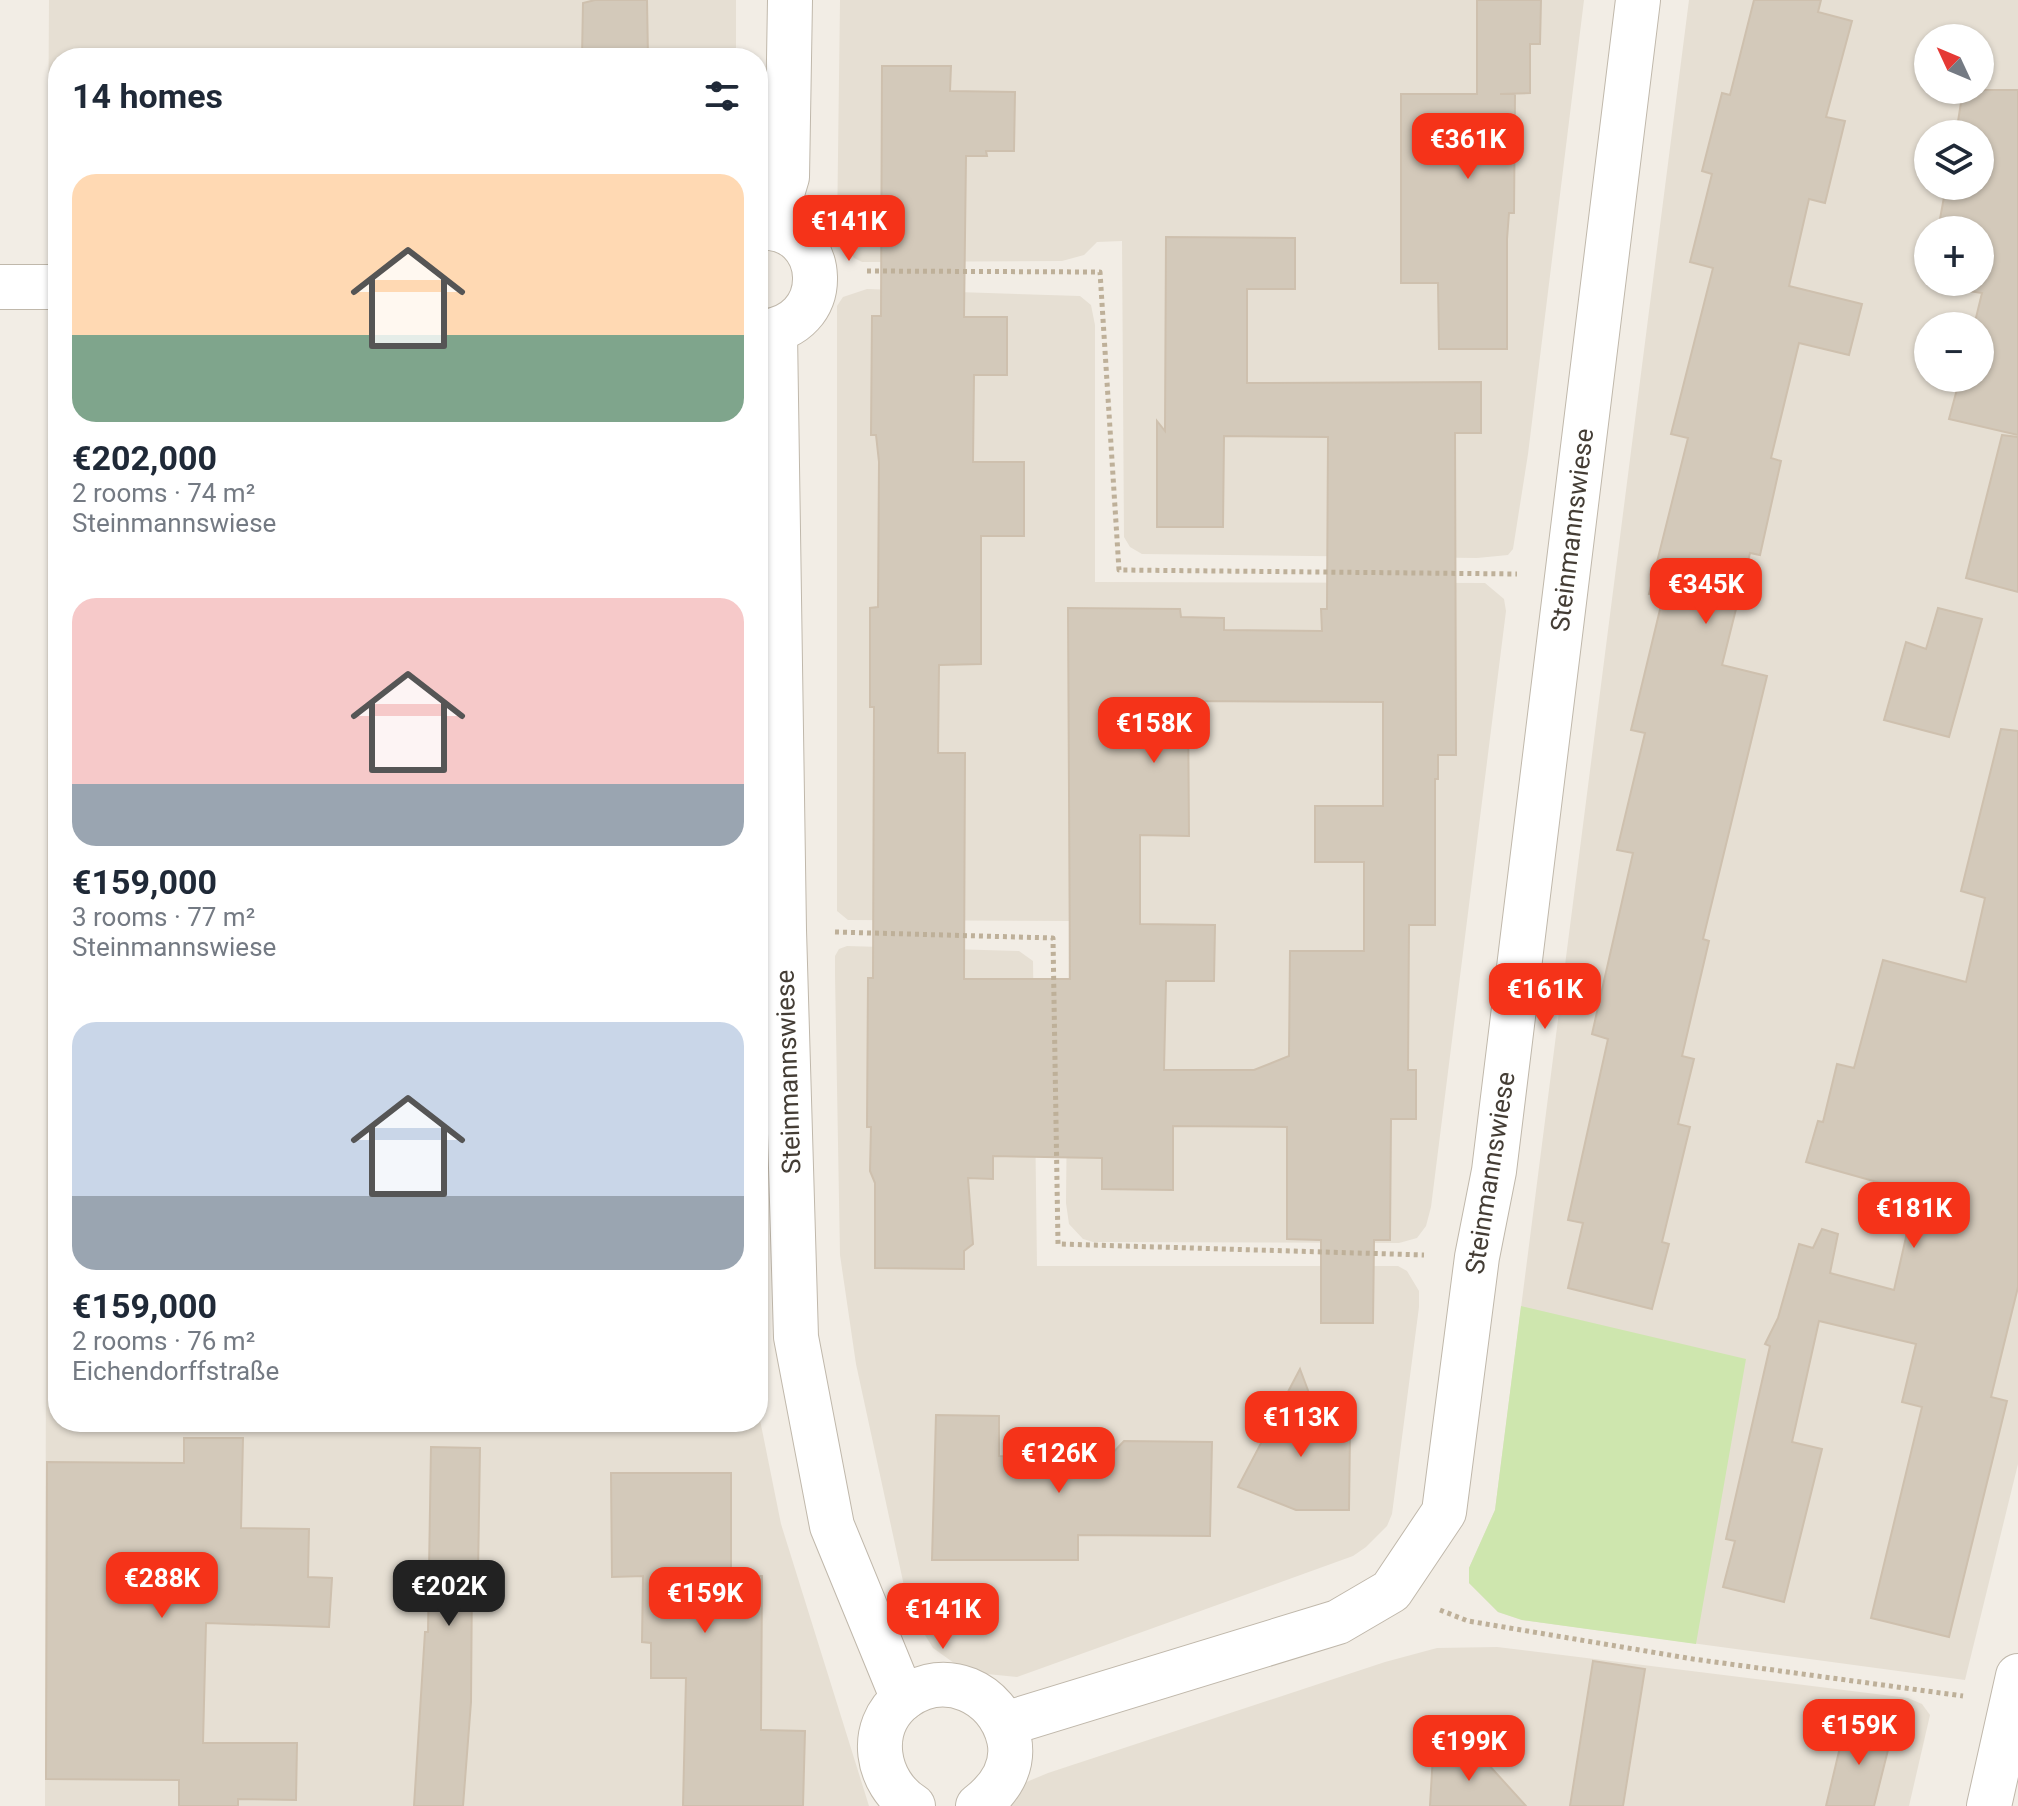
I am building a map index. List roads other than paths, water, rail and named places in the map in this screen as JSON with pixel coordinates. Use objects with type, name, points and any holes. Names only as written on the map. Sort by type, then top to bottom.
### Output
[{"type":"street","points":[[768,221],[787,177],[790,0]]},
{"type":"street","name":"Steinmannswiese","points":[[1005,1724],[1338,1622],[1391,1591],[1444,1512],[1477,1257],[1494,1171],[1638,0]]},
{"type":"street","name":"Steinmannswiese","points":[[768,229],[792,235],[807,250],[816,271],[816,291],[807,309],[793,324],[768,331]]},
{"type":"street","points":[[0,287],[48,287]]},
{"type":"street","name":"Steinmannswiese","points":[[768,398],[796,1337],[832,1526],[903,1699]]},
{"type":"street","points":[[913,1806],[899,1797],[884,1775],[879,1747],[886,1721],[903,1699],[925,1687],[949,1684],[972,1690],[992,1704],[1005,1724],[1011,1749],[1006,1772],[994,1794],[978,1806]]},
{"type":"street","points":[[1989,1806],[2014,1690]]}]
